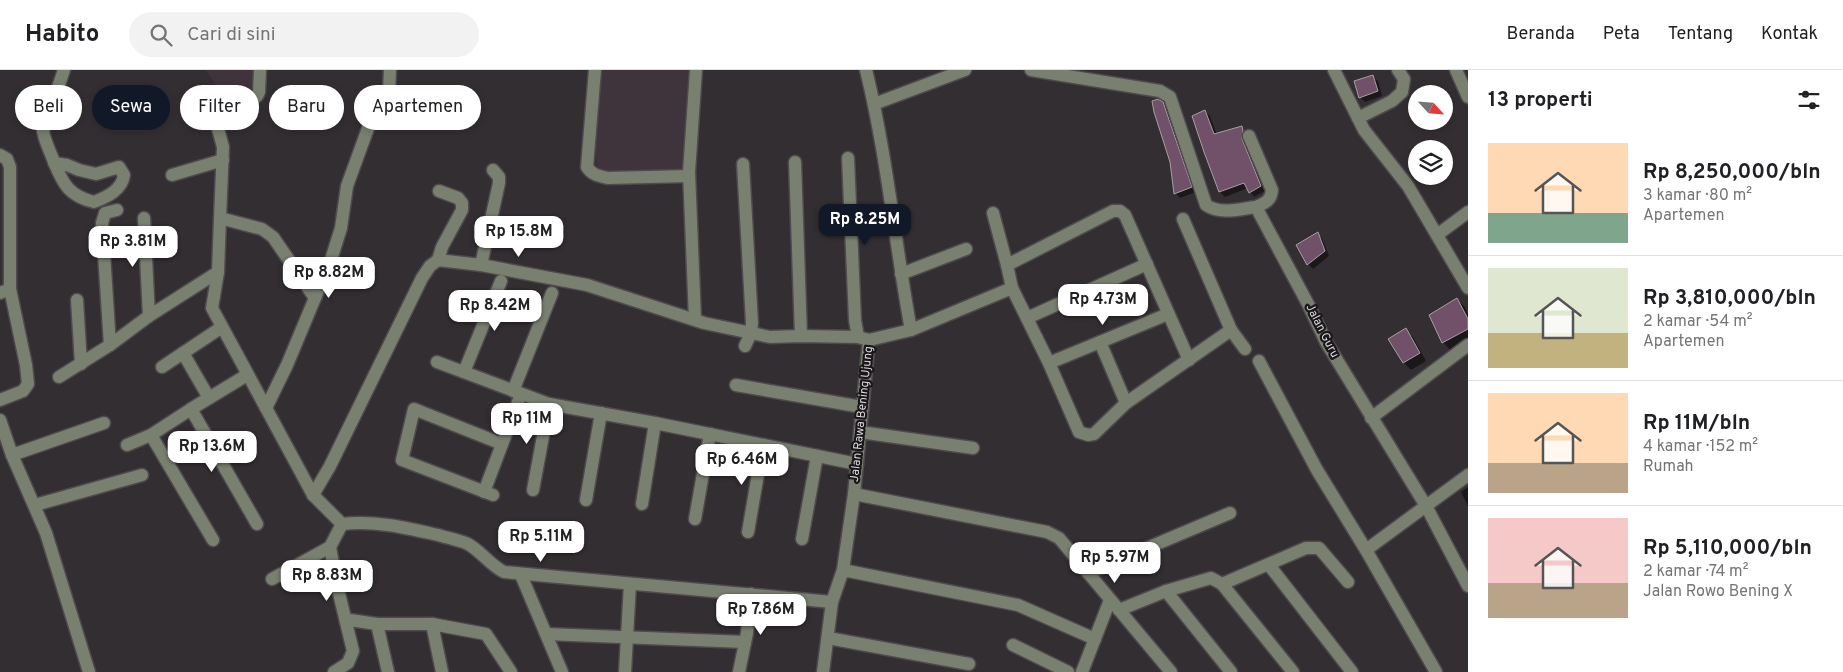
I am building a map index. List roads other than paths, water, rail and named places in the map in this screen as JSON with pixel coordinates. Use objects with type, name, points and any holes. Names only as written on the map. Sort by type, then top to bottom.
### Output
[{"type":"street","points":[[54,163],[67,164],[79,170],[96,174],[119,167],[124,175],[124,180],[118,189],[101,200],[94,202],[84,200],[64,185],[59,177],[44,140],[43,131],[64,70]]},
{"type":"street","points":[[212,308],[218,272],[223,160],[223,147],[215,118],[216,111],[258,96],[260,92],[260,70]]},
{"type":"street","points":[[266,408],[287,365],[330,263],[339,236],[347,186],[375,109],[387,96],[390,70]]},
{"type":"street","points":[[594,70],[587,167],[590,171],[598,176],[608,178],[689,176]]},
{"type":"street","points":[[695,320],[689,176],[696,70]]},
{"type":"street","points":[[866,70],[874,104],[911,330]]},
{"type":"street","points":[[874,104],[964,70]]},
{"type":"street","points":[[1031,70],[1160,91],[1170,97],[1206,205],[1220,211],[1256,207],[1266,203],[1271,195],[1272,190],[1249,136]]},
{"type":"street","points":[[1334,70],[1364,130],[1408,186],[1468,288]]},
{"type":"street","points":[[1358,118],[1392,101],[1402,92],[1404,79],[1398,70]]},
{"type":"street","points":[[1456,70],[1468,97]]},
{"type":"street","points":[[0,155],[7,159],[10,167],[9,247],[5,291],[26,365],[28,384],[24,391],[0,400]]},
{"type":"street","points":[[438,260],[481,265],[587,285],[695,320],[770,337],[801,336],[864,339],[855,320],[848,158]]},
{"type":"street","points":[[172,175],[223,160]]},
{"type":"street","points":[[795,162],[801,336]]},
{"type":"street","points":[[743,164],[752,323],[751,333],[745,346]]},
{"type":"street","points":[[481,265],[499,183],[499,176],[493,170]]},
{"type":"street","points":[[313,495],[330,466],[422,278],[430,266],[438,260],[442,248],[462,210],[462,203],[458,198],[439,191]]},
{"type":"street","name":"Jalan Guru","points":[[1256,207],[1308,304],[1326,342],[1426,506],[1468,586]]},
{"type":"street","points":[[110,345],[102,224],[105,213],[117,210]]},
{"type":"street","points":[[1007,265],[1113,211],[1120,211],[1125,215],[1189,360]]},
{"type":"street","points":[[1437,235],[1468,212]]},
{"type":"street","points":[[992,213],[1012,288],[1079,432],[1088,435],[1094,434],[1126,403],[1231,330]]},
{"type":"street","points":[[144,218],[149,316]]},
{"type":"street","points":[[220,218],[262,229],[274,237],[315,298]]},
{"type":"street","points":[[1183,219],[1231,330],[1245,349]]},
{"type":"street","points":[[0,234],[9,247]]},
{"type":"street","points":[[901,274],[966,249]]},
{"type":"street","points":[[1026,318],[1147,264]]},
{"type":"street","points":[[58,377],[110,345],[149,316],[218,272]]},
{"type":"street","points":[[464,372],[501,281]]},
{"type":"street","points":[[196,287],[212,308],[313,495],[342,524],[378,523],[410,528],[453,539],[473,548],[496,568],[504,572],[521,575],[832,602]]},
{"type":"street","name":"Jalan Rawa Bening Ujung","points":[[823,672],[832,602],[843,570],[854,494],[862,408],[864,339],[911,330],[1012,288]]},
{"type":"street","points":[[502,444],[414,409],[402,460],[488,493],[517,392],[552,293]]},
{"type":"street","points":[[77,300],[80,364]]},
{"type":"street","points":[[1049,364],[1168,314]]},
{"type":"street","points":[[162,367],[222,327]]},
{"type":"street","points":[[1100,342],[1126,403]]},
{"type":"street","points":[[1371,418],[1468,345]]},
{"type":"street","points":[[183,353],[209,398]]},
{"type":"street","points":[[1259,361],[1317,470],[1366,550],[1436,672]]},
{"type":"street","points":[[437,362],[549,404],[655,423],[857,464]]},
{"type":"street","points":[[127,445],[151,435],[191,408],[247,375]]},
{"type":"street","points":[[736,385],[862,408]]},
{"type":"street","points":[[533,490],[549,404]]},
{"type":"street","points":[[191,408],[257,524]]},
{"type":"street","points":[[586,500],[601,413]]},
{"type":"street","points":[[0,420],[12,455],[46,533],[89,672]]},
{"type":"street","points":[[12,455],[104,423]]},
{"type":"street","points":[[642,504],[655,423]]},
{"type":"street","points":[[860,432],[973,448]]},
{"type":"street","points":[[696,519],[710,434]]},
{"type":"street","points":[[151,435],[213,540]]},
{"type":"street","points":[[748,532],[763,445]]},
{"type":"street","points":[[802,539],[817,456]]},
{"type":"street","points":[[35,506],[142,475]]},
{"type":"street","points":[[1366,550],[1468,475]]},
{"type":"street","points":[[854,494],[1048,532],[1059,538],[1171,672]]},
{"type":"street","points":[[1088,573],[1230,513]]},
{"type":"street","points":[[272,580],[330,547],[342,524]]},
{"type":"street","points":[[330,547],[353,650],[348,663],[334,672]]},
{"type":"street","points":[[1222,584],[1306,548],[1313,547],[1319,548],[1348,582]]},
{"type":"street","points":[[1269,565],[1352,672]]},
{"type":"street","points":[[843,570],[1018,605],[1095,639]]},
{"type":"street","points":[[521,575],[562,672]]},
{"type":"street","points":[[1119,610],[1166,591],[1211,578],[1222,584],[1293,672]]},
{"type":"street","points":[[625,672],[630,584]]},
{"type":"street","points":[[1166,591],[1231,672]]},
{"type":"street","points":[[739,672],[747,633],[751,594]]},
{"type":"street","points":[[1082,672],[1110,600]]},
{"type":"street","points":[[350,620],[377,624],[432,624],[486,634],[511,672]]},
{"type":"street","points":[[377,624],[388,672]]},
{"type":"street","points":[[432,624],[442,672]]},
{"type":"street","points":[[546,634],[744,642]]},
{"type":"street","points":[[828,638],[969,664]]},
{"type":"street","points":[[1013,644],[1068,672]]}]
